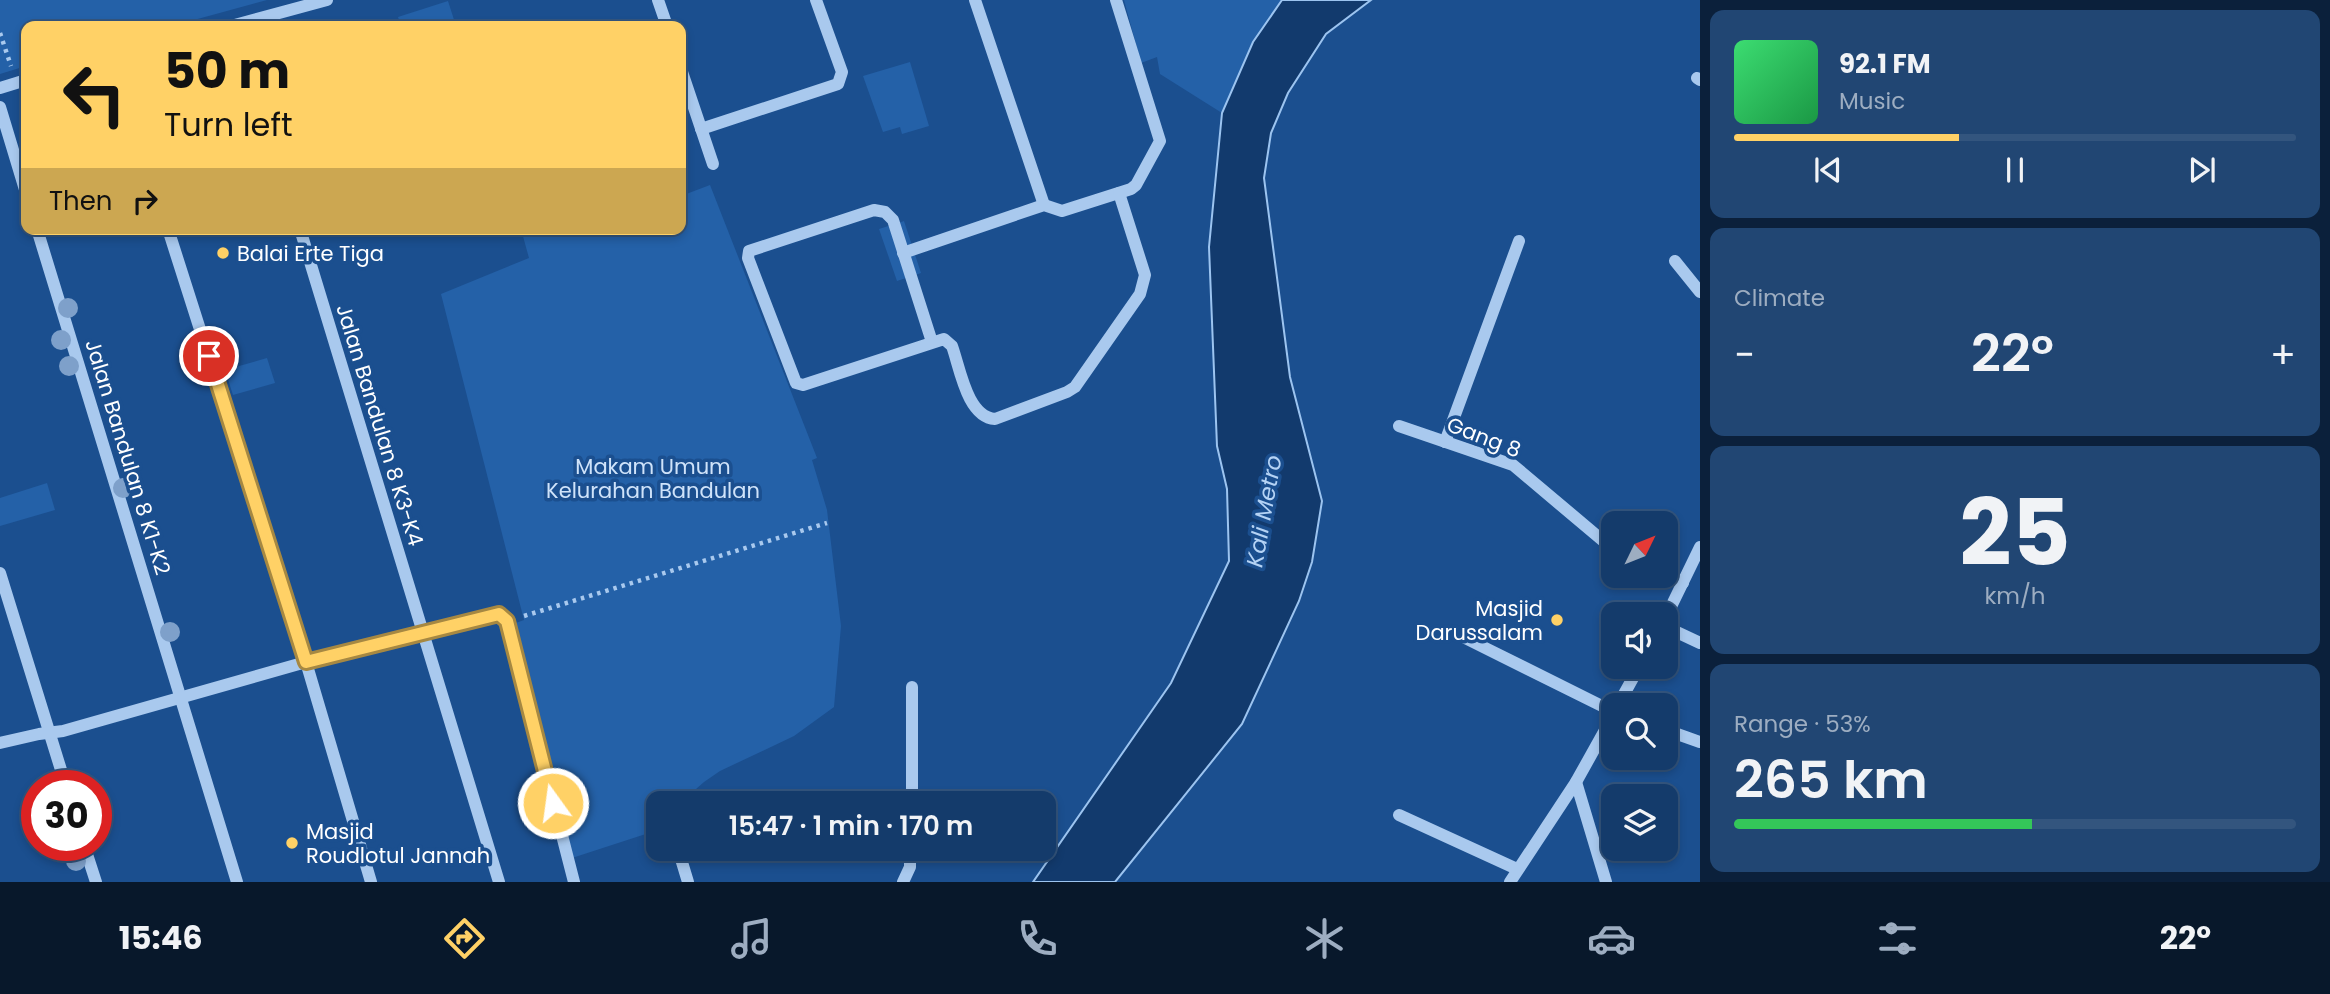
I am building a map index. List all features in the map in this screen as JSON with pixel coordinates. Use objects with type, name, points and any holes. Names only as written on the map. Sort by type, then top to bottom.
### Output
[{"type":"street","points":[[253,21],[327,0]]},
{"type":"street","points":[[658,0],[665,21]]},
{"type":"street","points":[[701,129],[838,84],[842,72],[816,0]]},
{"type":"street","points":[[975,0],[1044,205]]},
{"type":"street","points":[[903,253],[1044,205],[1062,211],[1136,185],[1160,141],[1116,1]]},
{"type":"street","points":[[0,88],[21,82]]},
{"type":"street","points":[[686,84],[713,164]]},
{"type":"street","points":[[0,107],[21,176]]},
{"type":"street","points":[[932,342],[890,215],[881,210],[749,251],[748,258],[793,379],[799,385],[944,339],[952,346],[973,407],[988,419],[995,419],[1074,387],[1140,293],[1145,275],[1119,193]]},
{"type":"street","name":"Jalan Bandulan 8 K1-K2","points":[[39,235],[237,882]]},
{"type":"street","points":[[170,235],[306,662],[371,882]]},
{"type":"street","name":"Jalan Bandulan 8 K3-K4","points":[[302,235],[499,882]]},
{"type":"street","points":[[1445,442],[1520,241]]},
{"type":"street","points":[[1675,261],[1700,292]]},
{"type":"street","name":"Gang 8","points":[[1399,426],[1517,468],[1601,539]]},
{"type":"street","points":[[1674,602],[1700,547]]},
{"type":"street","points":[[0,573],[61,770]]},
{"type":"street","points":[[1678,580],[1683,583]]},
{"type":"street","points":[[0,743],[63,731],[306,662],[499,614],[507,621],[574,882]]},
{"type":"street","points":[[1451,631],[1601,706]]},
{"type":"street","points":[[1678,633],[1700,643]]},
{"type":"street","points":[[912,687],[912,791]]},
{"type":"street","points":[[1678,734],[1700,742]]},
{"type":"street","points":[[1510,882],[1576,782],[1601,737]]},
{"type":"street","points":[[1576,782],[1606,882]]},
{"type":"street","points":[[1399,816],[1517,869]]},
{"type":"street","points":[[90,861],[96,882]]},
{"type":"street","points":[[682,861],[688,882]]},
{"type":"street","points":[[903,882],[910,861]]},
{"type":"path","points":[[0,33],[21,82]]},
{"type":"path","points":[[507,621],[827,523]]},
{"type":"green space","points":[[0,0],[267,0],[190,21],[21,21],[21,68],[0,74]]},
{"type":"green space","points":[[1124,0],[1282,0],[1253,42],[1222,113],[1160,74],[1157,57],[1141,63]]},
{"type":"green space","points":[[448,1],[454,21],[399,21],[398,17]]},
{"type":"green space","points":[[910,62],[929,126],[902,134],[900,127],[883,132],[863,76]]},
{"type":"green space","name":"Makam Umum Kelurahan Bandulan","points":[[710,185],[817,458],[812,460],[827,510],[841,626],[834,707],[794,736],[720,771],[694,791],[646,791],[646,834],[572,858],[513,624],[524,620],[441,294],[529,258],[523,235],[686,235],[686,194]]},
{"type":"green space","points":[[904,221],[921,273],[897,281],[879,229]]},
{"type":"green space","points":[[267,358],[275,383],[233,395],[225,370]]},
{"type":"green space","points":[[47,483],[55,510],[0,526],[0,498]]},
{"type":"water","name":"Kali Metro","points":[[1282,0],[1371,0],[1326,34],[1288,93],[1271,133],[1264,178],[1290,377],[1322,501],[1312,562],[1299,601],[1242,724],[1115,882],[1033,882],[1048,861],[1056,861],[1056,849],[1171,683],[1229,561],[1227,489],[1217,446],[1209,247],[1222,113],[1253,42]]},
{"type":"place","name":"Balai Erte Tiga","points":[[223,253]]},
{"type":"place","name":"Masjid Darussalam","points":[[1557,620]]},
{"type":"place","name":"Masjid Roudlotul Jannah","points":[[292,843]]},
{"type":"route","points":[[209,356],[306,662],[499,614],[507,621],[553,803]]}]
